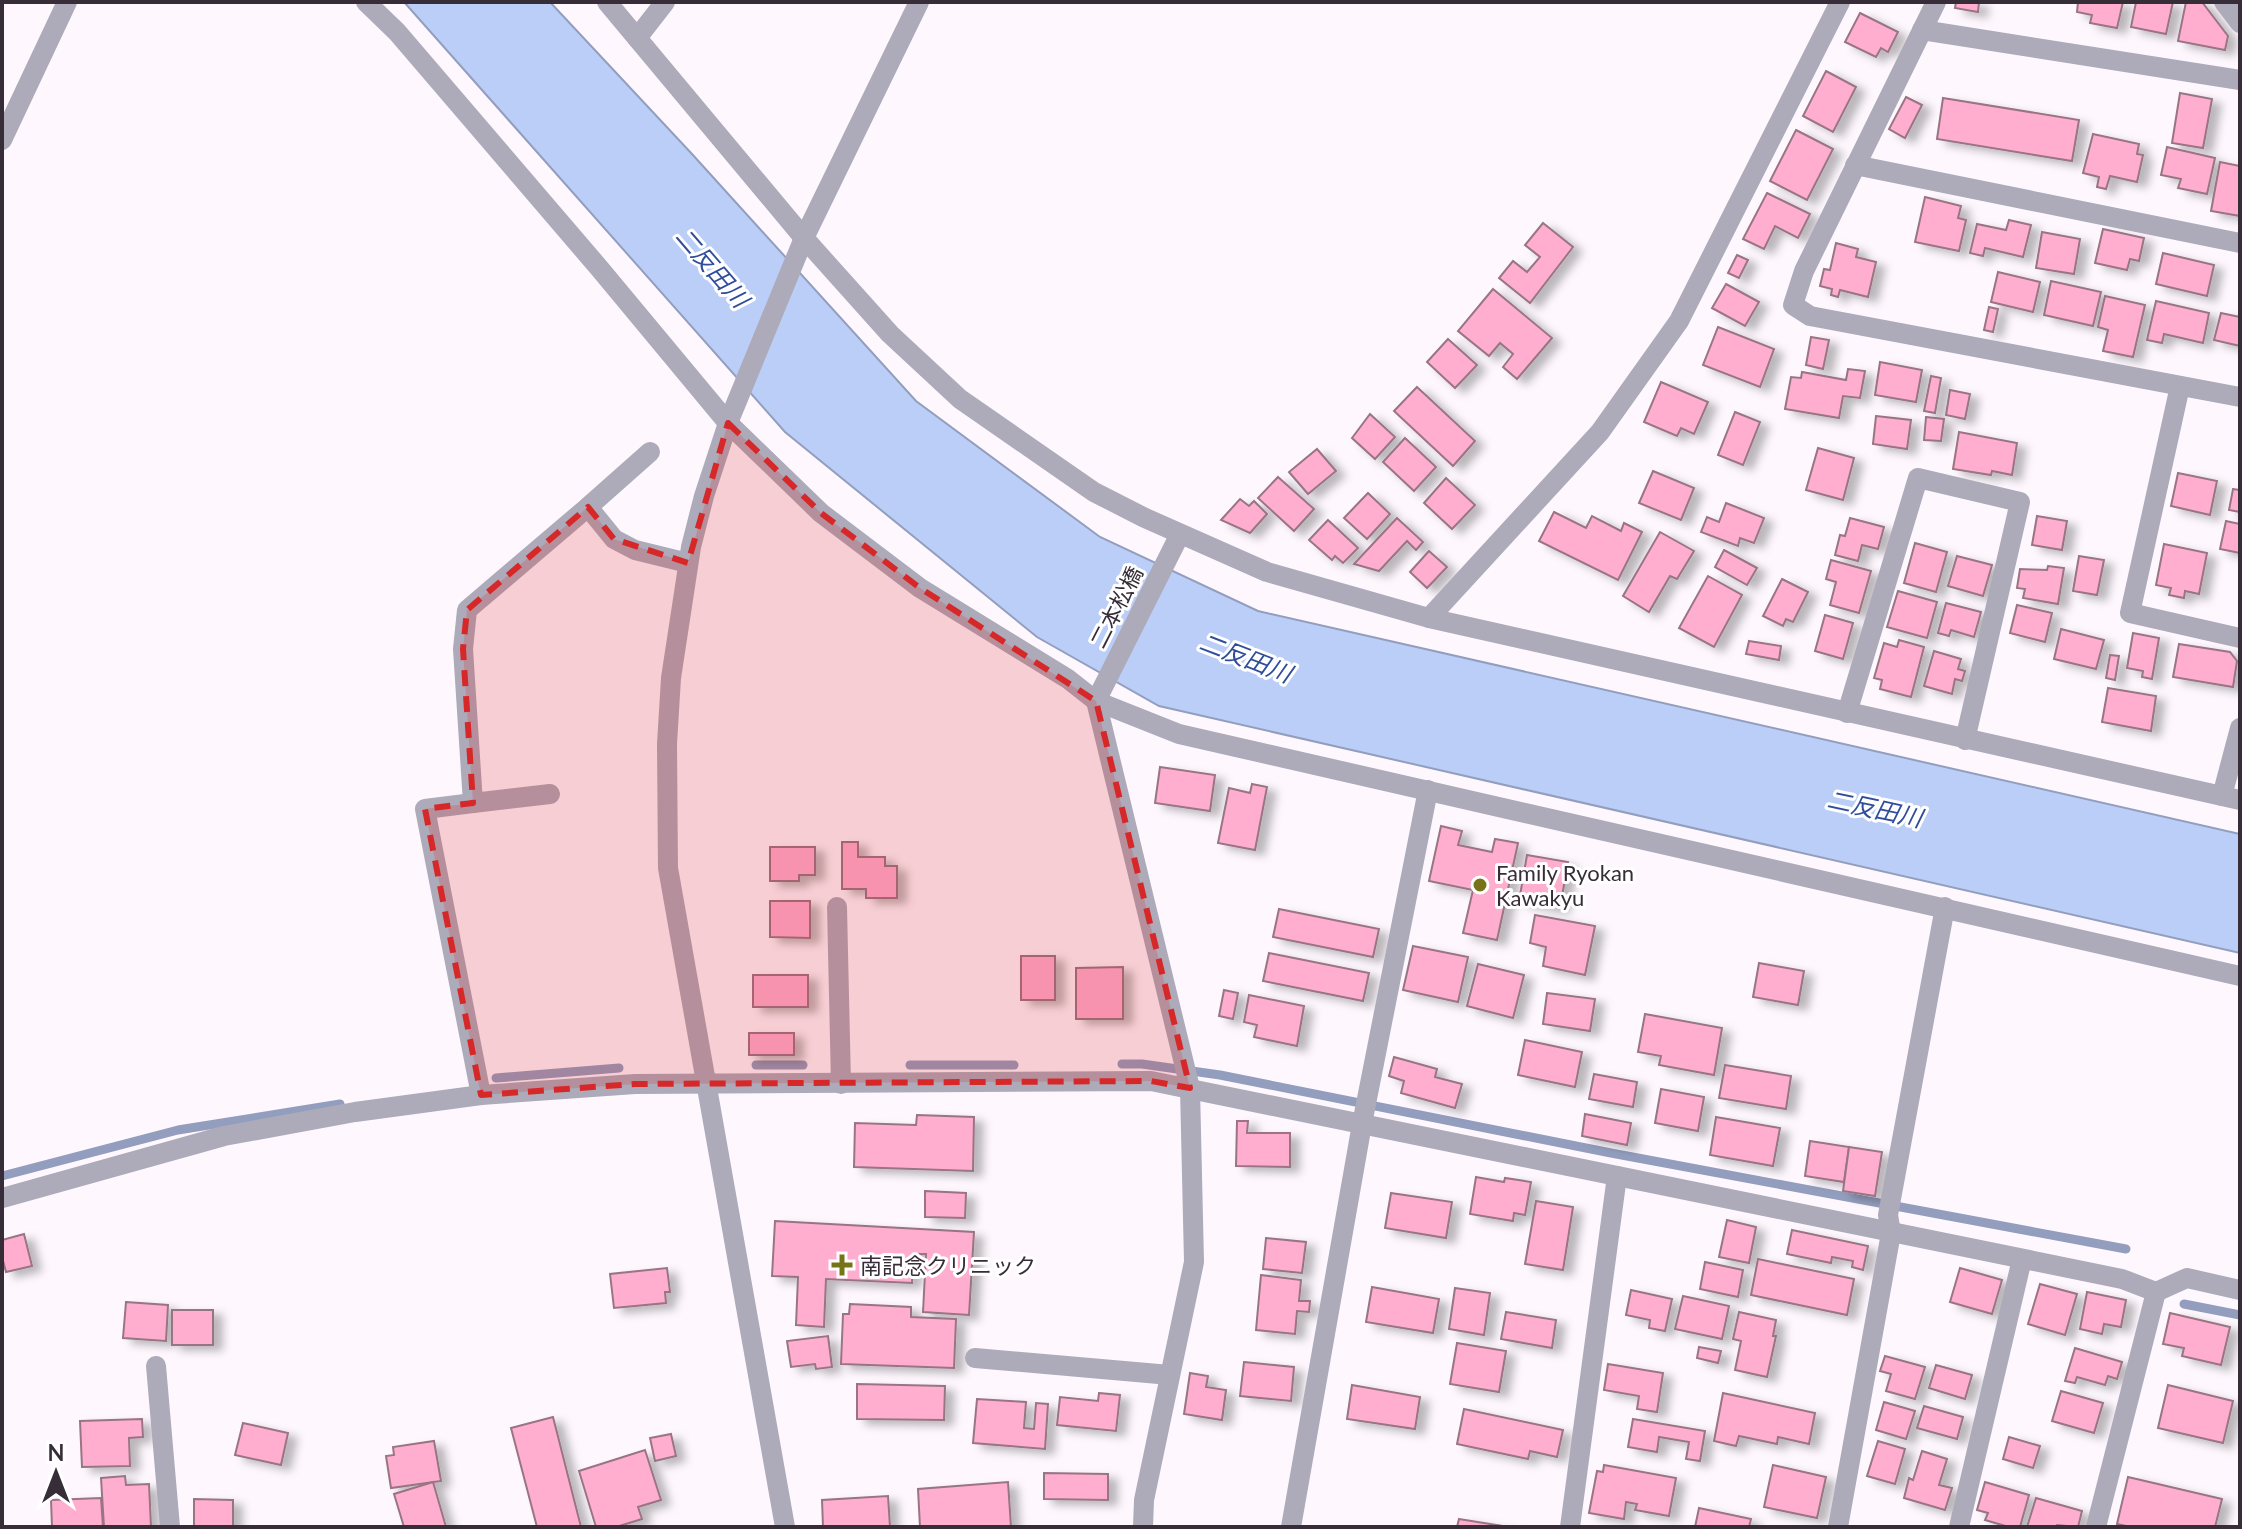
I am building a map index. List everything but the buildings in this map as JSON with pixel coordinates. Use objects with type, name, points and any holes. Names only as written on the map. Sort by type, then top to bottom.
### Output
[{"type":"street","points":[[2,140],[67,2]]},
{"type":"street","points":[[366,2],[397,32],[728,423],[821,513],[920,588],[1068,679],[1096,701],[1179,734],[2240,976]]},
{"type":"street","points":[[607,2],[804,238],[890,334],[960,399],[1094,492],[1180,534],[1267,572],[1429,618],[2231,798],[2240,728]]},
{"type":"street","points":[[637,38],[665,2]]},
{"type":"street","points":[[785,1527],[668,868],[667,731],[673,663],[688,563],[704,496],[728,423],[804,238],[919,2]]},
{"type":"street","points":[[1429,618],[1600,432],[1679,321],[1840,2]]},
{"type":"street","points":[[1936,2],[1804,271],[1793,305],[1810,316],[2240,397]]},
{"type":"street","points":[[2224,2],[2240,23]]},
{"type":"street","points":[[1922,30],[2240,80]]},
{"type":"street","points":[[1855,165],[2240,243]]},
{"type":"street","points":[[2180,386],[2130,613],[2240,638]]},
{"type":"street","points":[[473,803],[463,649],[467,610],[650,452]]},
{"type":"street","points":[[1847,713],[1918,478],[2020,502],[1965,740]]},
{"type":"street","points":[[588,507],[614,539],[635,550],[688,563]]},
{"type":"street","name":"二本松橋","points":[[1096,701],[1180,534]]},
{"type":"street","points":[[1096,701],[1189,1083],[1194,1262],[1144,1500],[1143,1527]]},
{"type":"street","points":[[1291,1527],[1365,1111],[1428,790]]},
{"type":"street","points":[[481,1095],[425,809],[550,794]]},
{"type":"street","points":[[837,907],[841,1084]]},
{"type":"street","points":[[1838,1527],[1945,907]]},
{"type":"street","points":[[2,1198],[224,1136],[355,1112],[481,1095],[635,1084],[1151,1081],[1189,1083],[1365,1111],[1617,1176],[1890,1215],[2022,1259],[2122,1279],[2156,1292],[2187,1278],[2240,1290]]},
{"type":"street","points":[[1570,1527],[1617,1176]]},
{"type":"street","points":[[1959,1527],[2022,1259]]},
{"type":"street","points":[[2096,1527],[2156,1292]]},
{"type":"street","points":[[975,1358],[1170,1375]]},
{"type":"street","points":[[156,1366],[170,1527]]},
{"type":"highlighted area","points":[[728,423],[821,513],[920,588],[1096,701],[1190,1088],[1151,1081],[635,1084],[481,1095],[425,809],[473,803],[463,649],[467,610],[588,507],[614,539],[688,563]]},
{"type":"water","name":"二反田川","points":[[404,2],[550,2],[916,401],[1100,537],[1258,611],[2240,834],[2240,953],[1159,706],[1037,637],[785,432]]},
{"type":"waterway","points":[[1122,1064],[1220,1075],[1611,1153],[2126,1249]]},
{"type":"waterway","points":[[756,1065],[803,1065]]},
{"type":"waterway","points":[[910,1065],[1014,1065]]},
{"type":"waterway","points":[[496,1078],[619,1068]]},
{"type":"waterway","points":[[2,1176],[178,1130],[340,1104]]},
{"type":"waterway","points":[[2184,1304],[2240,1315]]},
{"type":"place","name":"Family Ryokan Kawakyu","points":[[1480,885]]},
{"type":"place","name":"南記念クリニック","points":[[842,1265]]}]
